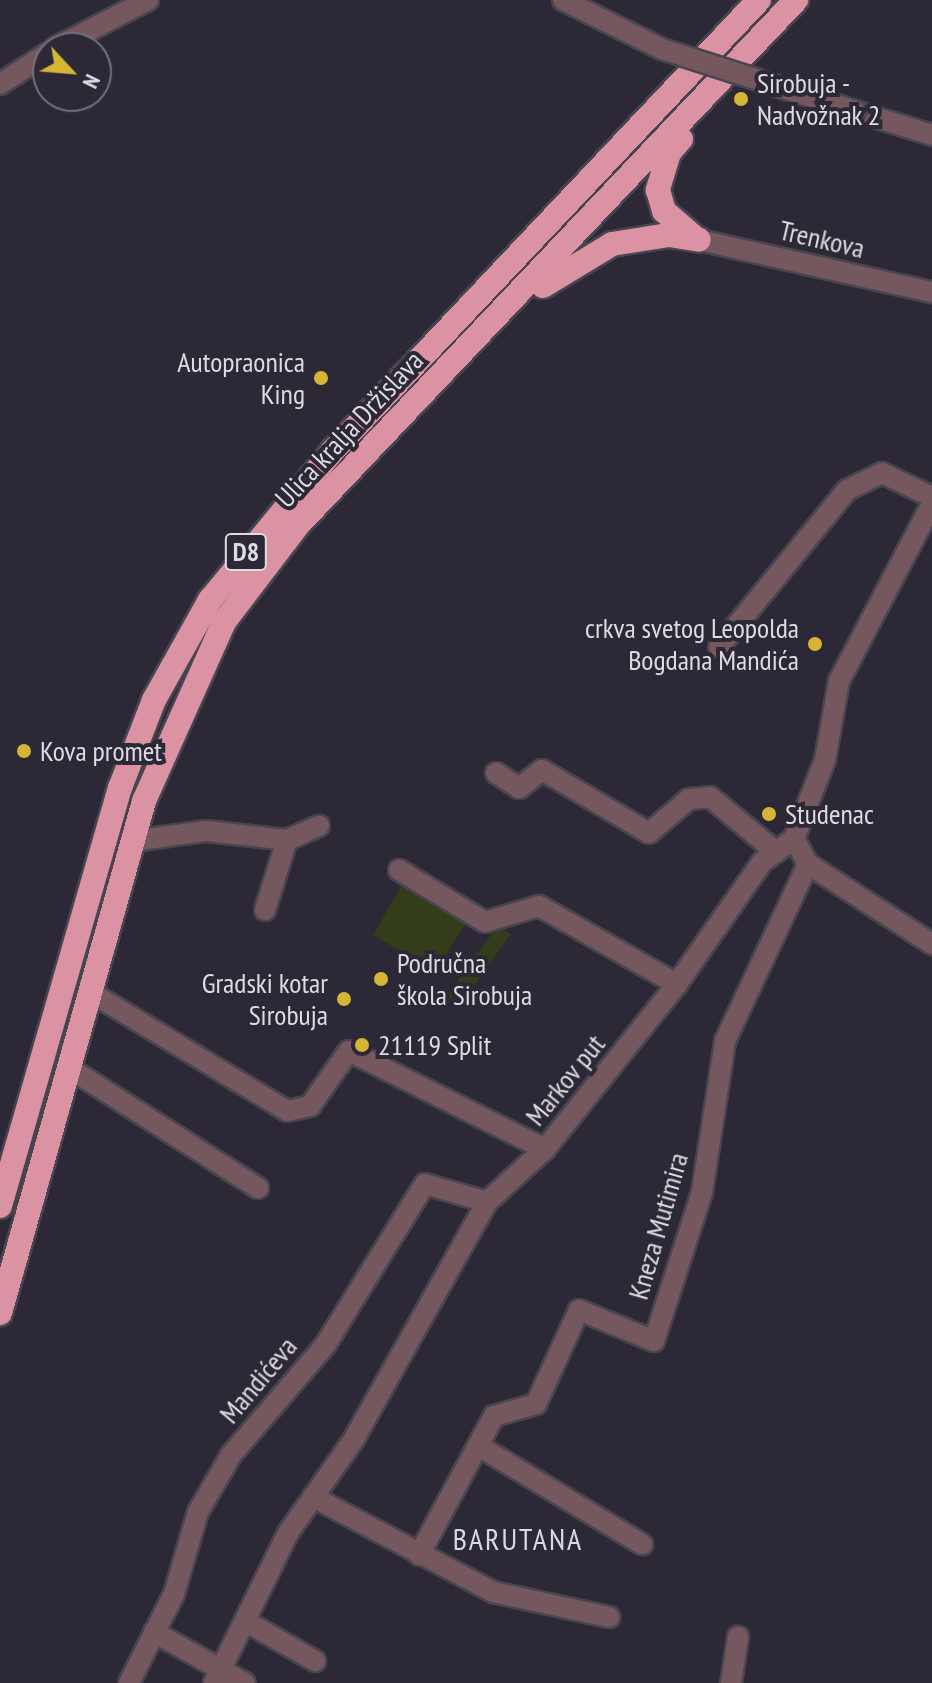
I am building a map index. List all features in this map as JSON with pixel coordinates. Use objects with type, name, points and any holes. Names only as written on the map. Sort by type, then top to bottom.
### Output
[{"type":"highway","name":"Ulica kralja Držislava","points":[[0,1206],[120,788],[154,700],[203,611],[290,498],[759,0]]},
{"type":"highway","name":"Ulica kralja Držislava","points":[[0,1313],[133,841],[171,729],[224,622],[298,525],[796,0]]},
{"type":"highway","points":[[699,240],[664,211],[659,181],[669,153],[709,109],[710,91]]},
{"type":"highway","points":[[505,308],[524,305],[550,278],[612,244],[669,235],[699,240]]},
{"type":"street","points":[[86,32],[148,0]]},
{"type":"street","points":[[563,0],[662,49],[932,135]]},
{"type":"street","points":[[0,84],[32,63]]},
{"type":"street","name":"Trenkova","points":[[699,240],[932,292]]},
{"type":"street","points":[[719,647],[847,490],[882,473],[932,497]]},
{"type":"street","points":[[932,504],[839,681],[825,760],[794,839],[808,864],[932,944]]},
{"type":"street","points":[[496,773],[519,788],[542,770],[649,833],[689,799],[710,797],[776,852]]},
{"type":"street","points":[[133,841],[206,831],[287,840],[319,826]]},
{"type":"street","name":"Markov put","points":[[218,1675],[313,1497],[354,1439],[487,1202],[545,1149],[677,984],[762,862],[794,839]]},
{"type":"street","points":[[265,910],[287,840]]},
{"type":"street","name":"Kneza Mutimira","points":[[419,1555],[482,1448],[494,1416],[536,1404],[579,1310],[654,1341],[702,1192],[725,1041],[808,864]]},
{"type":"street","points":[[399,870],[485,922],[539,906],[677,984]]},
{"type":"street","points":[[90,992],[287,1111],[310,1106],[349,1051],[545,1149]]},
{"type":"street","points":[[69,1068],[258,1188]]},
{"type":"street","name":"Mandićeva","points":[[129,1683],[154,1632],[198,1512],[231,1455],[326,1344],[425,1184],[487,1202]]},
{"type":"street","points":[[482,1448],[642,1544]]},
{"type":"street","points":[[313,1497],[493,1592],[609,1617]]},
{"type":"street","points":[[245,1621],[315,1661]]},
{"type":"street","points":[[154,1632],[218,1675],[245,1683]]},
{"type":"street","points":[[731,1683],[738,1637]]},
{"type":"green space","points":[[401,886],[465,924],[436,972],[373,935]]},
{"type":"green space","points":[[498,925],[511,934],[459,1006],[446,997]]},
{"type":"place","name":"Sirobuja - Nadvožnak 2","points":[[741,99]]},
{"type":"place","name":"Autopraonica King","points":[[321,378]]},
{"type":"place","name":"crkva svetog Leopolda Bogdana Mandića","points":[[815,644]]},
{"type":"place","name":"Kova promet","points":[[24,751]]},
{"type":"place","name":"Studenac","points":[[769,814]]},
{"type":"place","name":"Područna škola Sirobuja","points":[[381,979]]},
{"type":"place","name":"Gradski kotar Sirobuja","points":[[344,999]]},
{"type":"place","name":"21119 Split","points":[[362,1045]]},
{"type":"district","name":"BARUTANA","points":[[518,1539]]}]
